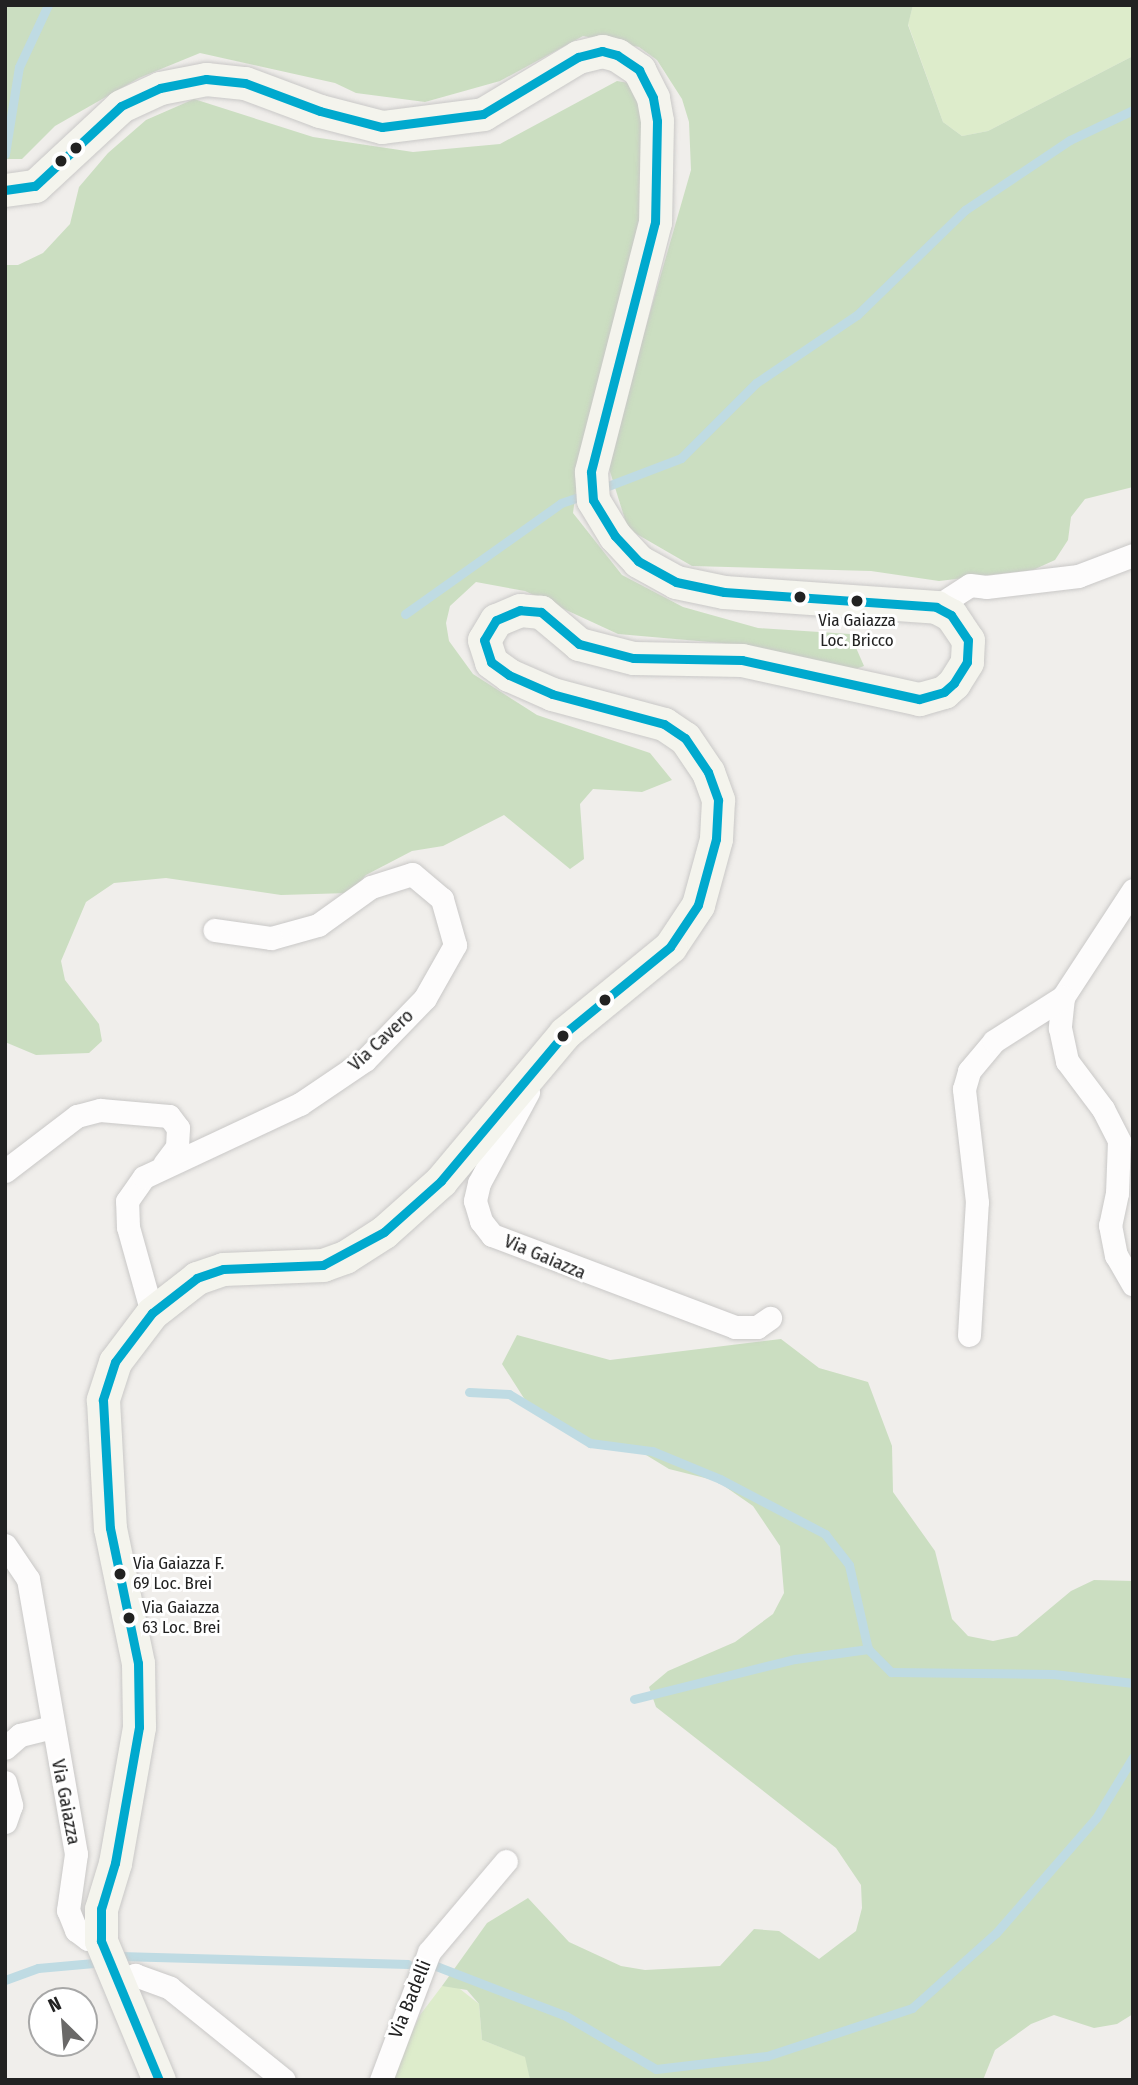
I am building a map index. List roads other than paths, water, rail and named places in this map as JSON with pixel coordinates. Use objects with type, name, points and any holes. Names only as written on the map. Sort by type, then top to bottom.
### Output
[{"type":"main road","points":[[5,190],[35,186],[121,106],[160,88],[206,79],[245,83],[320,111],[382,127],[483,114],[578,57],[601,51],[617,55],[639,70],[653,98],[657,121],[655,222],[591,472],[593,500],[615,536],[638,561],[676,582],[724,592],[936,607]]},
{"type":"main road","name":"Via Gaiazza","points":[[159,2080],[116,1981],[102,1941],[101,1909],[115,1863],[139,1727],[138,1663],[110,1528],[103,1400],[115,1362],[152,1313],[177,1289],[223,1269],[323,1265],[345,1258],[384,1232],[440,1181],[531,1070],[565,1033],[670,947],[698,905],[716,839],[718,800],[697,754],[685,738],[664,724],[551,694],[491,662],[484,640],[496,620],[520,610],[541,612],[579,644],[634,658],[742,660],[919,699],[944,692],[954,684],[969,651],[963,629],[936,607]]},
{"type":"street","points":[[936,607],[970,585],[1078,576],[1133,555]]},
{"type":"street","name":"Via Cavero","points":[[152,1313],[128,1227],[127,1201],[144,1177],[163,1164],[226,1141],[300,1104],[365,1060],[425,998],[455,945],[442,899],[412,874],[371,887],[318,925],[271,938],[215,930]]},
{"type":"street","points":[[969,1335],[977,1202],[964,1089],[970,1071],[994,1041],[1063,997],[1133,890]]},
{"type":"street","points":[[1063,997],[1060,1045],[1103,1109],[1119,1141],[1117,1194],[1110,1225],[1116,1255],[1133,1285]]},
{"type":"street","name":"Via Gaiazza","points":[[531,1070],[523,1104],[479,1183],[475,1201],[481,1221],[492,1235],[735,1327],[757,1327],[771,1318]]},
{"type":"street","points":[[5,1171],[77,1116],[100,1110],[169,1116],[178,1128],[177,1147],[163,1164]]},
{"type":"street","name":"Via Gaiazza","points":[[5,1545],[28,1579],[76,1854],[68,1910],[76,1930],[88,1939],[102,1941]]},
{"type":"street","points":[[5,1748],[20,1735],[52,1727]]},
{"type":"street","points":[[5,1782],[11,1805],[5,1822]]},
{"type":"street","name":"Via Badelli","points":[[381,2080],[429,1952],[506,1861]]},
{"type":"street","points":[[116,1981],[135,1975],[170,1987],[284,2080]]},
{"type":"waterway","points":[[5,154],[19,67],[48,5]]},
{"type":"waterway","points":[[600,489],[681,458],[756,383],[857,315],[965,210],[1070,140],[1133,110]]},
{"type":"waterway","points":[[405,614],[561,503],[587,494]]},
{"type":"waterway","points":[[469,1392],[509,1394],[590,1443],[652,1451],[720,1479],[825,1534],[849,1565],[868,1649],[891,1672],[1053,1674],[1133,1683]]},
{"type":"waterway","points":[[634,1699],[795,1659],[868,1649]]},
{"type":"waterway","points":[[436,1966],[566,2016],[656,2069],[767,2056],[912,2008],[996,1933],[1096,1818],[1133,1757]]},
{"type":"waterway","points":[[119,1956],[408,1964]]},
{"type":"waterway","points":[[5,1980],[38,1968],[94,1963]]},
{"type":"place","name":"Via Gaiazza Loc. Bricco","points":[[857,601]]},
{"type":"place","name":"Via Gaiazza F. 69 Loc. Brei","points":[[120,1574]]},
{"type":"place","name":"Via Gaiazza 63 Loc. Brei","points":[[129,1618]]}]
